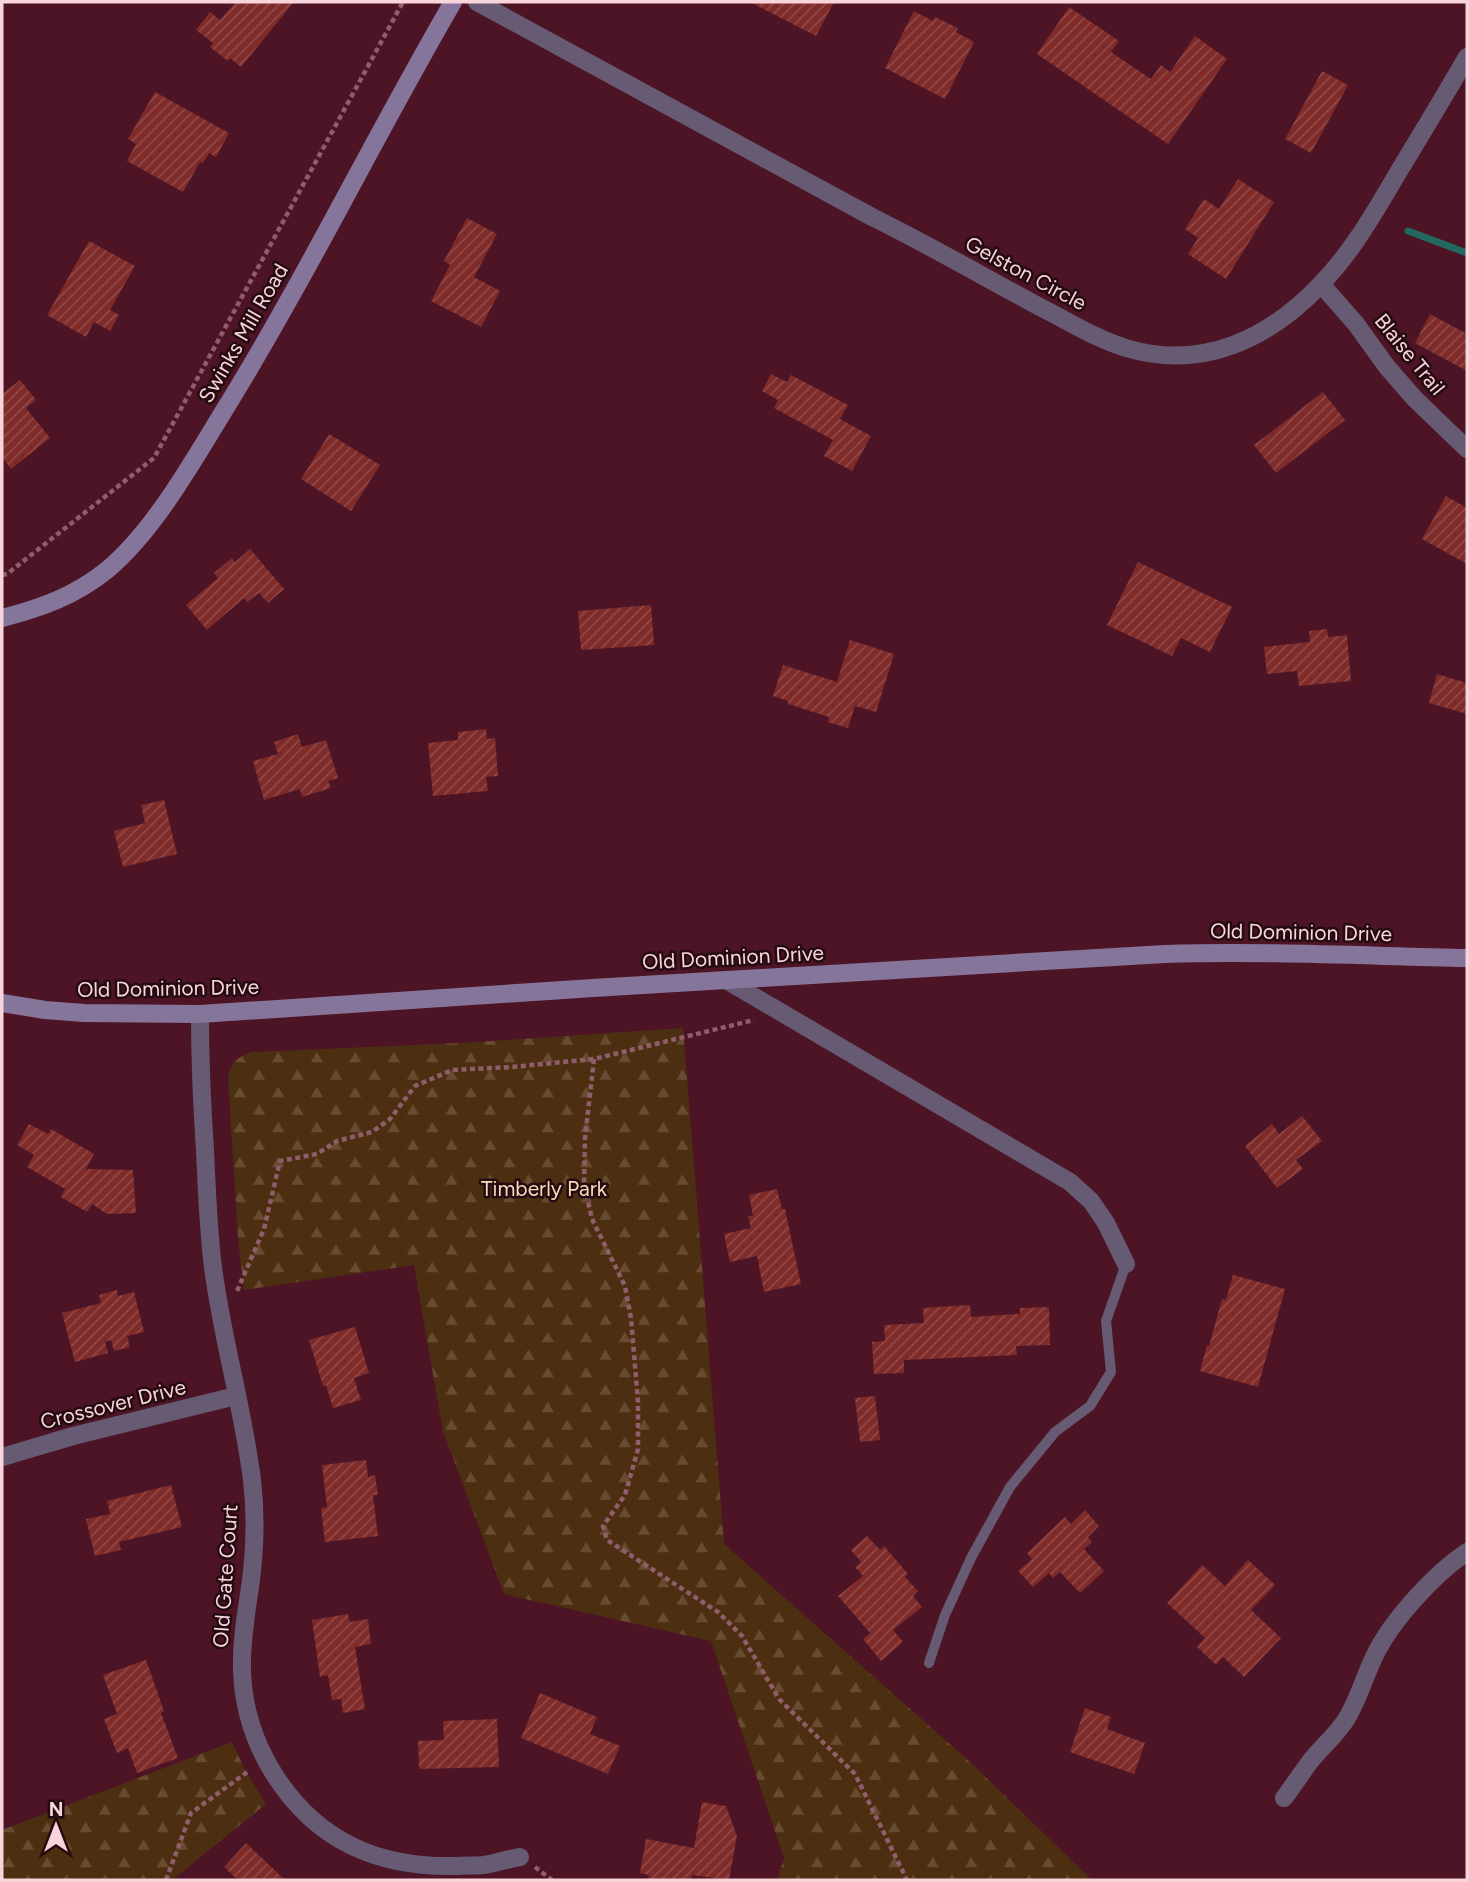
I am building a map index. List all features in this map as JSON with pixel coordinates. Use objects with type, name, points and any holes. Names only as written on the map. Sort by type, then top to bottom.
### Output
[{"type":"main road","name":"Swinks Mill Road","points":[[2,618],[41,608],[75,592],[106,570],[134,545],[156,516],[265,344],[453,2]]},
{"type":"main road","name":"Old Dominion Drive","points":[[2,1003],[84,1013],[200,1014],[726,980],[1215,953],[1467,958]]},
{"type":"street","name":"Gelston Circle","points":[[477,2],[1097,337],[1126,348],[1160,355],[1195,355],[1228,348],[1255,337],[1290,313],[1321,284],[1374,213],[1467,57]]},
{"type":"street","name":"Blaise Trail","points":[[1321,284],[1408,391],[1467,449]]},
{"type":"street","points":[[726,980],[1070,1182],[1091,1201],[1106,1223],[1126,1264]]},
{"type":"street","name":"Old Gate Court","points":[[200,1014],[200,1061],[213,1269],[252,1479],[255,1517],[242,1667],[244,1700],[254,1736],[264,1759],[286,1794],[309,1818],[336,1839],[360,1852],[392,1861],[435,1866],[484,1865],[520,1857]]},
{"type":"street","name":"Crossover Drive","points":[[2,1457],[73,1436],[236,1396]]},
{"type":"street","points":[[1284,1798],[1348,1717],[1376,1653],[1388,1634],[1451,1562],[1467,1552]]},
{"type":"lane","points":[[929,1663],[945,1615],[971,1558],[1010,1487],[1055,1432],[1090,1406],[1111,1372],[1106,1321],[1126,1264]]},
{"type":"path","points":[[2,575],[7,574],[154,458],[403,2]]},
{"type":"path","points":[[223,1322],[264,1230],[280,1161],[317,1154],[337,1141],[372,1132],[390,1119],[415,1086],[452,1070],[594,1059],[758,1019]]},
{"type":"path","points":[[594,1059],[585,1138],[584,1184],[592,1219],[625,1286],[631,1318],[638,1402],[638,1449],[625,1495],[603,1527],[607,1540],[718,1612],[742,1636],[779,1699],[855,1774],[907,1880]]},
{"type":"path","points":[[166,1880],[191,1813],[264,1759]]},
{"type":"green space","name":"Timberly Park","points":[[683,1028],[724,1544],[970,1762],[1092,1880],[777,1880],[784,1858],[711,1641],[504,1594],[443,1431],[414,1265],[244,1290],[228,1077],[233,1064],[243,1056],[252,1052],[462,1043]]},
{"type":"green space","points":[[232,1742],[246,1772],[266,1804],[172,1880],[2,1880],[2,1830]]},
{"type":"building","points":[[236,2],[294,2],[241,67],[210,47],[213,43],[196,30],[210,12],[220,20]]},
{"type":"building","points":[[750,2],[834,2],[816,36]]},
{"type":"building","points":[[1069,7],[1119,41],[1111,52],[1151,79],[1161,65],[1170,72],[1195,36],[1227,59],[1168,144],[1037,54]]},
{"type":"building","points":[[914,11],[933,21],[935,17],[958,28],[956,32],[974,42],[945,99],[885,68]]},
{"type":"building","points":[[1322,71],[1348,85],[1311,153],[1285,139]]},
{"type":"building","points":[[155,92],[229,133],[216,157],[209,153],[203,163],[200,162],[183,192],[127,161],[136,144],[128,139]]},
{"type":"building","points":[[1238,179],[1274,202],[1226,279],[1188,254],[1198,238],[1185,229],[1204,199],[1219,209]]},
{"type":"building","points":[[467,218],[497,234],[474,277],[500,291],[481,327],[431,301],[450,265],[444,261]]},
{"type":"building","points":[[89,241],[135,266],[110,310],[119,315],[110,331],[94,322],[86,337],[47,315]]},
{"type":"building","points":[[1430,314],[1467,334],[1467,371],[1415,343]]},
{"type":"building","points":[[771,374],[787,382],[791,375],[848,405],[840,419],[871,436],[852,471],[824,456],[833,440],[774,408],[778,400],[762,391]]},
{"type":"building","points":[[20,380],[36,400],[26,408],[50,438],[11,469],[2,457],[2,394]]},
{"type":"building","points":[[1323,392],[1345,420],[1276,473],[1254,445]]},
{"type":"building","points":[[329,434],[380,465],[351,511],[301,479]]},
{"type":"building","points":[[1446,496],[1467,508],[1467,564],[1422,539]]},
{"type":"building","points":[[250,549],[284,589],[268,603],[259,593],[247,602],[244,598],[207,630],[186,605],[218,578],[214,573],[232,558],[235,562]]},
{"type":"building","points":[[1138,562],[1232,607],[1210,652],[1181,638],[1172,656],[1107,625]]},
{"type":"building","points":[[651,605],[654,645],[581,650],[578,611]]},
{"type":"building","points":[[1327,629],[1328,637],[1347,635],[1351,681],[1299,686],[1297,671],[1267,674],[1264,647],[1310,642],[1309,631]]},
{"type":"building","points":[[850,640],[894,654],[876,712],[855,706],[848,728],[828,722],[829,717],[788,704],[788,701],[773,696],[783,665],[837,682]]},
{"type":"building","points":[[1437,674],[1467,683],[1467,714],[1429,703]]},
{"type":"building","points":[[486,729],[487,739],[495,738],[498,776],[486,777],[488,791],[433,796],[428,743],[458,740],[458,732]]},
{"type":"building","points":[[298,734],[302,747],[326,740],[338,778],[328,781],[331,788],[302,797],[300,789],[264,800],[253,761],[278,754],[274,742]]},
{"type":"building","points":[[164,800],[177,854],[123,867],[114,831],[145,823],[141,805]]},
{"type":"building","points":[[1302,1116],[1322,1141],[1296,1160],[1303,1169],[1277,1188],[1245,1146],[1272,1124],[1279,1134]]},
{"type":"building","points":[[29,1124],[48,1134],[51,1129],[94,1154],[86,1169],[133,1170],[136,1213],[107,1214],[92,1204],[87,1212],[61,1197],[65,1189],[27,1167],[34,1155],[17,1145]]},
{"type":"building","points":[[777,1189],[782,1209],[785,1209],[801,1284],[764,1292],[757,1256],[730,1262],[724,1234],[751,1228],[748,1216],[753,1216],[749,1195]]},
{"type":"building","points":[[1233,1275],[1285,1289],[1258,1387],[1200,1371],[1222,1299],[1226,1300]]},
{"type":"building","points":[[117,1290],[118,1296],[134,1292],[144,1332],[127,1336],[130,1347],[114,1351],[111,1340],[105,1342],[108,1353],[75,1362],[62,1313],[101,1303],[99,1295]]},
{"type":"building","points":[[970,1305],[971,1317],[1020,1314],[1020,1308],[1049,1307],[1050,1345],[1016,1346],[1017,1355],[904,1360],[904,1373],[874,1374],[872,1342],[885,1341],[884,1325],[924,1323],[923,1308]]},
{"type":"building","points":[[355,1327],[369,1373],[354,1378],[361,1400],[333,1408],[326,1385],[323,1386],[309,1340]]},
{"type":"building","points":[[875,1396],[880,1440],[860,1442],[855,1398]]},
{"type":"building","points":[[366,1460],[368,1477],[375,1475],[378,1495],[373,1495],[378,1536],[325,1542],[321,1508],[327,1507],[322,1465]]},
{"type":"building","points":[[171,1485],[182,1527],[119,1542],[121,1550],[95,1556],[86,1519],[110,1514],[107,1501]]},
{"type":"building","points":[[1085,1510],[1099,1526],[1088,1537],[1092,1542],[1084,1549],[1104,1571],[1080,1593],[1060,1572],[1053,1578],[1049,1573],[1033,1587],[1018,1571],[1032,1559],[1027,1553],[1065,1517],[1071,1524]]},
{"type":"building","points":[[867,1536],[880,1550],[884,1546],[908,1574],[905,1577],[918,1591],[913,1596],[922,1607],[893,1630],[903,1642],[881,1661],[863,1639],[870,1633],[838,1596],[863,1576],[855,1567],[861,1562],[851,1550]]},
{"type":"building","points":[[1248,1560],[1275,1585],[1251,1610],[1281,1638],[1244,1677],[1223,1657],[1216,1665],[1197,1647],[1205,1638],[1167,1603],[1202,1565],[1225,1586]]},
{"type":"building","points":[[348,1614],[350,1622],[368,1619],[371,1644],[355,1647],[365,1709],[343,1713],[341,1699],[332,1700],[328,1675],[320,1677],[312,1620]]},
{"type":"building","points":[[146,1660],[164,1711],[161,1713],[178,1758],[137,1773],[128,1748],[117,1753],[104,1719],[117,1714],[103,1675]]},
{"type":"building","points":[[540,1693],[597,1717],[590,1734],[620,1746],[608,1774],[521,1738]]},
{"type":"building","points":[[1085,1708],[1111,1717],[1107,1729],[1145,1743],[1134,1774],[1070,1752]]},
{"type":"building","points":[[497,1719],[499,1767],[419,1769],[418,1741],[444,1740],[443,1721]]},
{"type":"building","points":[[702,1802],[726,1806],[737,1836],[729,1880],[692,1875],[691,1880],[648,1880],[649,1875],[640,1873],[646,1839],[694,1848]]},
{"type":"building","points":[[246,1843],[285,1880],[238,1880],[224,1867]]},
{"type":"waterway","points":[[1408,231],[1467,253]]}]
